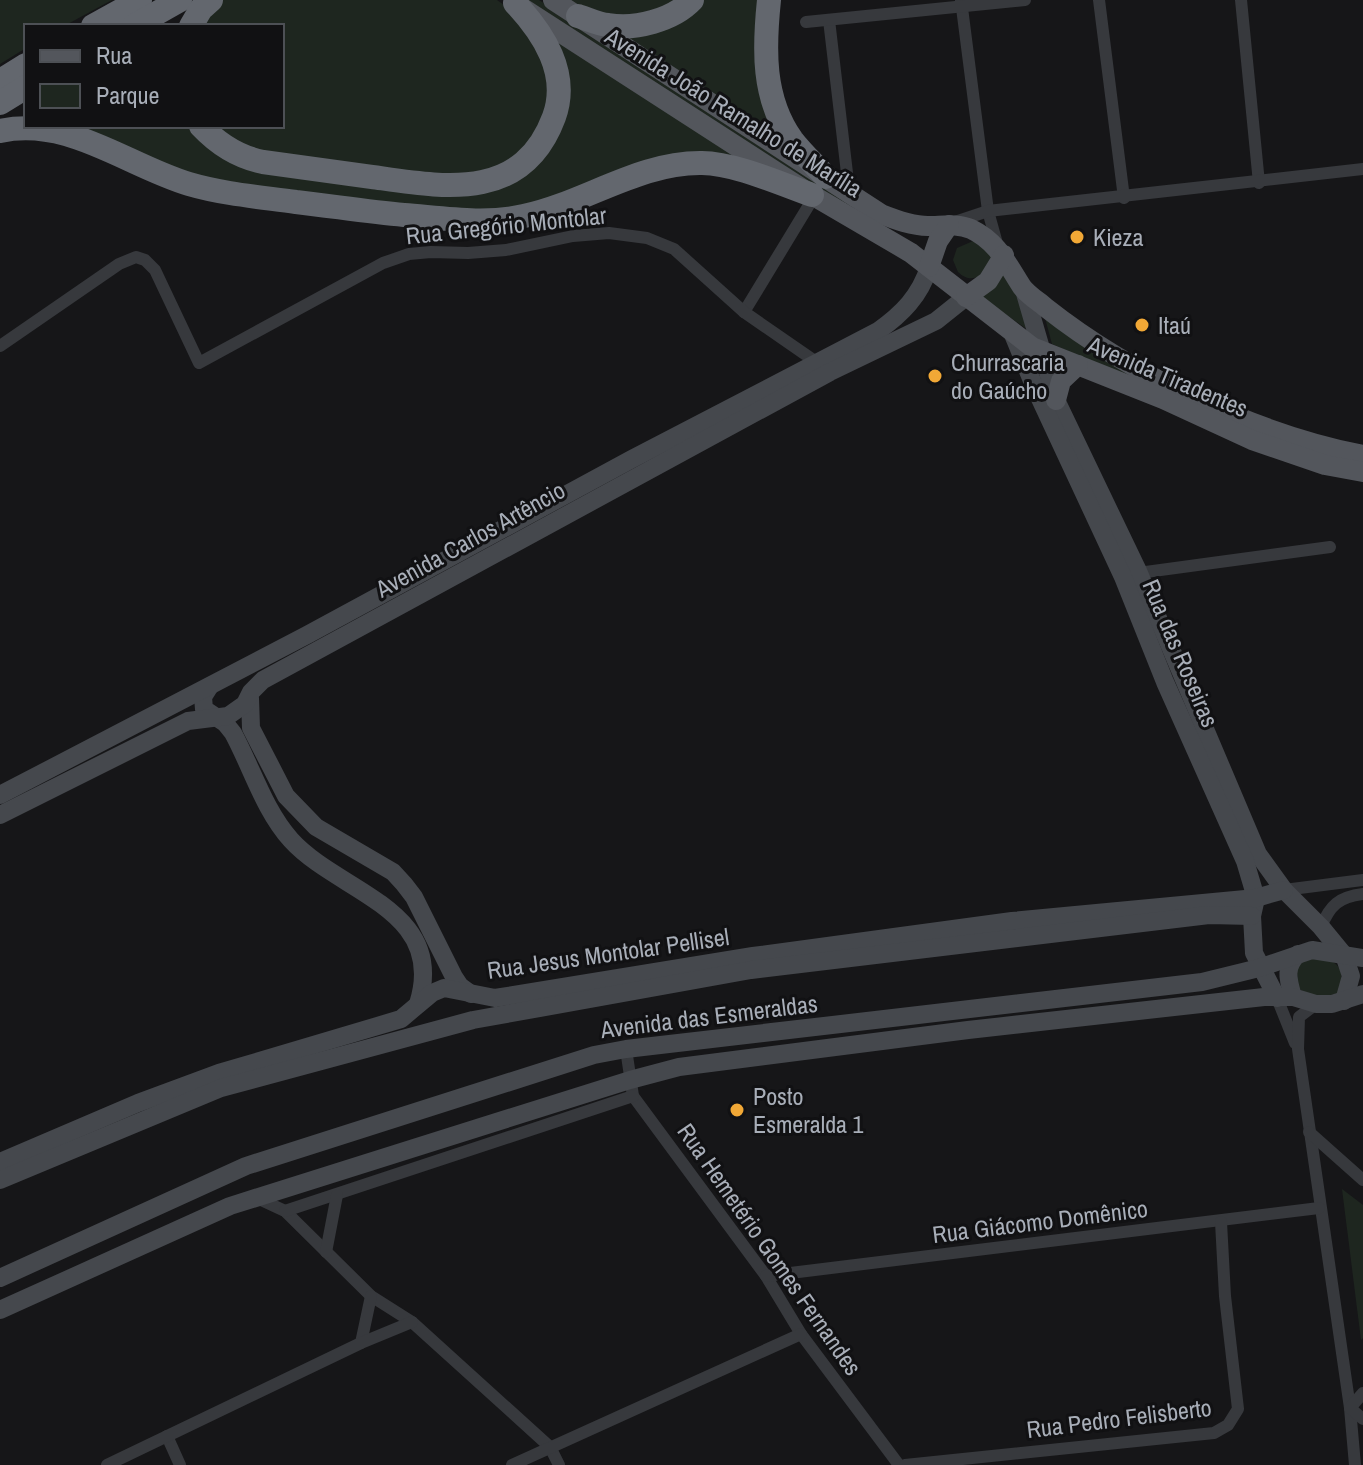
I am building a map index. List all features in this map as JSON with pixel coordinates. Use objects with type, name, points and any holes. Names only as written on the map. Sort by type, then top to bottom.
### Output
[{"type":"highway","points":[[97,24],[140,0]]},
{"type":"highway","points":[[138,24],[180,0]]},
{"type":"highway","points":[[192,24],[211,0]]},
{"type":"highway","points":[[578,16],[607,25],[649,23],[670,15],[692,0]]},
{"type":"highway","points":[[769,0],[766,61],[772,98],[793,140],[824,188]]},
{"type":"highway","points":[[203,128],[238,155],[263,162],[437,186],[489,181],[525,160],[539,144],[556,111],[558,92],[552,57],[536,25],[512,1]]},
{"type":"highway","points":[[0,81],[24,66]]},
{"type":"highway","points":[[0,103],[24,88]]},
{"type":"highway","points":[[0,131],[24,128]]},
{"type":"highway","points":[[37,128],[69,134],[189,184],[238,194],[399,215],[467,220],[523,217],[655,169],[703,163],[824,188]]},
{"type":"main road","name":"Avenida João Ramalho de Marília","points":[[553,0],[824,188],[868,226],[929,267]]},
{"type":"main road","name":"Avenida João Ramalho de Marília","points":[[512,1],[824,188],[901,222],[926,226],[949,225]]},
{"type":"main road","points":[[1002,253],[988,281],[966,297],[929,267],[938,241],[949,225],[971,229],[1002,253],[1024,290]]},
{"type":"main road","name":"Avenida Carlos Artêncio","points":[[0,815],[217,681],[636,467],[823,367],[899,316],[924,284],[929,267]]},
{"type":"main road","name":"Rua das Roseiras","points":[[1024,290],[1056,400],[1225,797],[1266,869],[1321,927],[1354,956]]},
{"type":"main road","name":"Avenida Tiradentes","points":[[1024,290],[1096,343],[1167,385],[1258,424],[1330,449],[1363,455]]},
{"type":"main road","name":"Avenida Carlos Artêncio","points":[[823,367],[943,317],[966,297]]},
{"type":"main road","name":"Avenida Tiradentes","points":[[966,297],[1043,352],[1163,399],[1252,440],[1325,465],[1363,472]]},
{"type":"main road","name":"Rua das Roseiras","points":[[1012,332],[1035,388],[1131,574]]},
{"type":"main road","points":[[1056,400],[1066,375],[1078,365]]},
{"type":"main road","name":"Avenida Carlos Artêncio","points":[[0,795],[64,773],[188,721],[219,719],[237,711],[263,680],[636,467]]},
{"type":"main road","points":[[427,1030],[419,1020],[417,1007],[424,983],[424,962],[408,931],[373,896],[305,854],[291,840],[276,819],[233,733],[219,719],[208,714],[202,705],[217,681],[242,679],[250,695],[251,728],[286,796],[316,827],[393,872],[414,897],[454,977],[460,986],[472,994],[478,1013],[473,1020]]},
{"type":"main road","name":"Rua das Roseiras","points":[[1225,797],[1245,861],[1254,907],[1254,953],[1259,968],[1285,997]]},
{"type":"main road","name":"Rua Jesus Montolar Pellisel","points":[[0,1162],[219,1073],[401,1019],[432,993],[444,988],[495,998],[753,956],[1043,925],[1254,907],[1284,890]]},
{"type":"main road","name":"Rua Jesus Montolar Pellisel","points":[[0,1180],[221,1088],[427,1030],[751,970],[1043,925]]},
{"type":"main road","name":"Avenida das Esmeraldas","points":[[0,1278],[246,1166],[594,1055],[964,1008],[1202,982],[1259,968],[1312,950],[1354,956]]},
{"type":"main road","points":[[1298,954],[1289,963],[1285,997],[1316,1004],[1344,1001],[1363,994]]},
{"type":"main road","points":[[1344,1001],[1354,956]]},
{"type":"main road","name":"Avenida das Esmeraldas","points":[[0,1310],[230,1206],[632,1088],[679,1067],[968,1030],[1285,997]]},
{"type":"main road","points":[[964,1008],[968,1030]]},
{"type":"street","points":[[806,22],[961,4],[1025,0]]},
{"type":"street","points":[[1099,0],[1124,198]]},
{"type":"street","points":[[1241,0],[1259,183]]},
{"type":"street","points":[[961,4],[988,211],[1002,253]]},
{"type":"street","points":[[744,312],[824,188],[829,20]]},
{"type":"street","points":[[949,225],[988,211],[1363,169]]},
{"type":"street","name":"Rua Gregório Montolar","points":[[0,346],[119,264],[136,257],[145,260],[155,270],[199,363],[383,263],[409,254],[506,250],[573,236],[609,233],[647,238],[674,249],[744,312],[823,367]]},
{"type":"street","points":[[1131,574],[1330,547]]},
{"type":"street","points":[[1284,890],[1363,880]]},
{"type":"street","points":[[1321,927],[1334,902],[1363,894]]},
{"type":"street","points":[[1285,997],[1298,1049],[1350,1408],[1355,1465]]},
{"type":"street","points":[[1298,1049],[1299,1017],[1316,1004]]},
{"type":"street","name":"Rua Hemetério Gomes Fernandes","points":[[626,1049],[632,1088],[766,1276],[801,1334],[899,1465]]},
{"type":"street","points":[[285,1211],[632,1088]]},
{"type":"street","points":[[1309,1132],[1363,1180]]},
{"type":"street","points":[[326,1252],[337,1195]]},
{"type":"street","points":[[257,1198],[285,1211],[371,1296],[412,1322],[550,1447],[559,1465]]},
{"type":"street","name":"Rua Giácomo Domênico","points":[[766,1276],[1319,1208]]},
{"type":"street","name":"Rua Pedro Felisberto","points":[[905,1465],[1214,1433],[1228,1425],[1238,1409],[1225,1296],[1221,1222]]},
{"type":"street","points":[[361,1343],[371,1296]]},
{"type":"street","points":[[107,1465],[361,1343],[412,1322]]},
{"type":"street","points":[[512,1465],[801,1334]]},
{"type":"street","points":[[1350,1408],[1363,1393]]},
{"type":"street","points":[[1350,1408],[1363,1419]]},
{"type":"street","points":[[167,1436],[180,1465]]},
{"type":"green space","points":[[0,0],[112,0],[68,24],[24,24],[24,49],[0,64]]},
{"type":"green space","points":[[219,0],[497,0],[507,7],[553,73],[541,137],[485,178],[281,162],[210,128],[284,128],[284,24],[200,24]]},
{"type":"green space","points":[[521,0],[539,0],[852,203],[850,206],[810,185]]},
{"type":"green space","points":[[568,0],[683,0],[658,16],[592,15]]},
{"type":"green space","points":[[701,0],[765,0],[790,144],[618,32]]},
{"type":"green space","points":[[547,32],[770,176],[732,163],[505,214],[233,188],[67,128],[197,128],[213,143],[475,190],[555,127]]},
{"type":"green space","points":[[973,241],[991,255],[991,267],[979,276],[967,278],[958,272],[953,260],[957,248]]},
{"type":"green space","points":[[1006,268],[1031,332],[981,297]]},
{"type":"green space","points":[[1045,318],[1178,399],[1052,344]]},
{"type":"green space","points":[[1324,957],[1340,970],[1340,992],[1319,996],[1299,989],[1296,966],[1304,960]]},
{"type":"green space","points":[[1342,1189],[1363,1205],[1361,1340]]},
{"type":"place","name":"Kieza","points":[[1077,237]]},
{"type":"place","name":"Itaú","points":[[1142,325]]},
{"type":"place","name":"Churrascaria do Gaúcho","points":[[935,376]]},
{"type":"place","name":"Posto Esmeralda 1","points":[[737,1110]]}]
